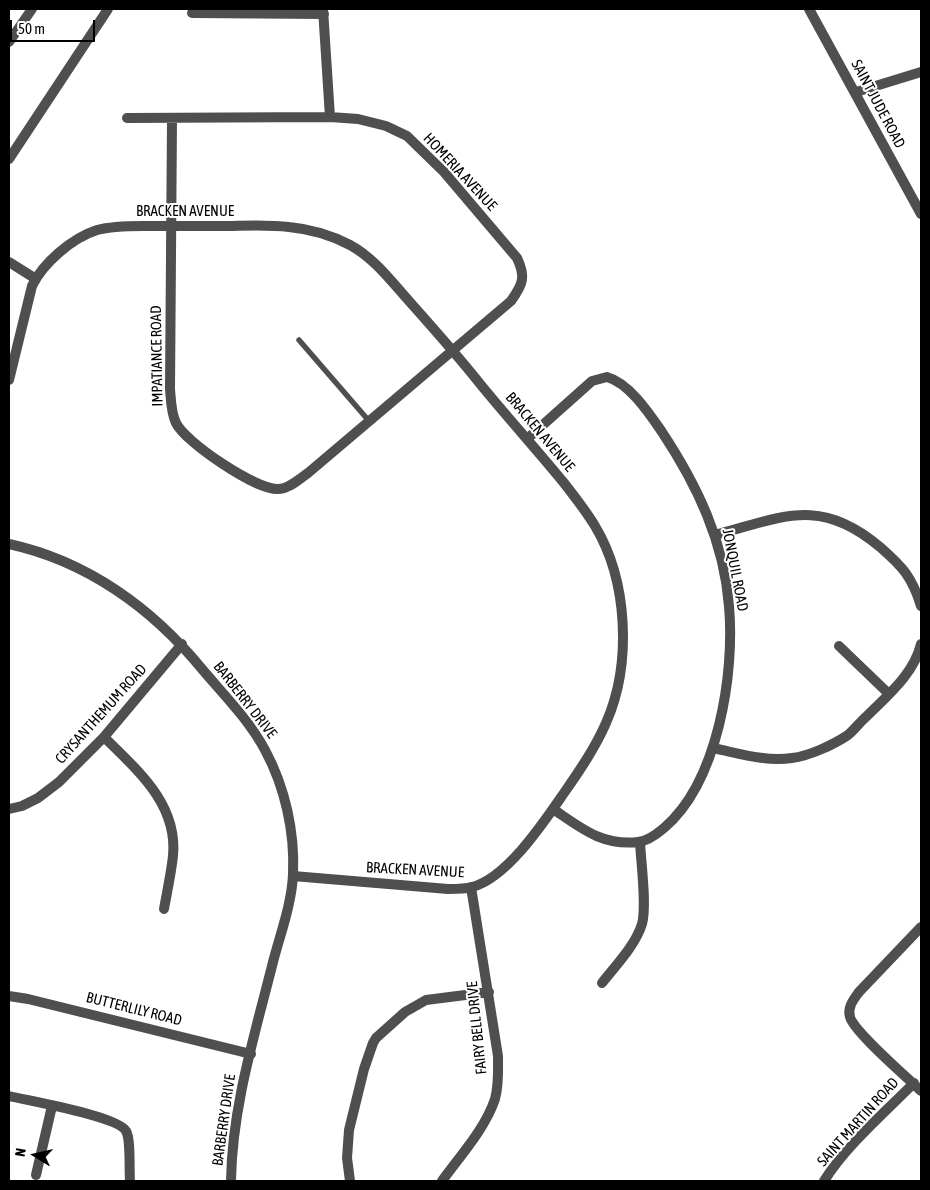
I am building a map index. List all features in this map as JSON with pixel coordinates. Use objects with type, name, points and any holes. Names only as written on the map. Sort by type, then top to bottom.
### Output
[{"type":"street","points":[[9,42],[32,9]]},
{"type":"street","points":[[9,159],[108,9]]},
{"type":"street","name":"SAINT JUDE ROAD","points":[[809,9],[921,214]]},
{"type":"street","points":[[192,13],[324,11],[330,117]]},
{"type":"street","points":[[856,92],[921,72]]},
{"type":"street","name":"HOMERIA AVENUE","points":[[127,118],[330,117],[358,119],[386,126],[407,136],[444,172],[517,258],[522,270],[521,287],[511,301],[453,350]]},
{"type":"street","name":"IMPATIANCE ROAD","points":[[172,119],[170,389],[176,424],[187,438],[253,482],[279,490],[289,486],[308,473],[453,350]]},
{"type":"street","name":"BRACKEN AVENUE","points":[[9,380],[36,279],[55,256],[96,230],[120,226],[288,226],[320,233],[341,241],[370,258],[453,350],[586,511],[596,527],[607,550],[615,576],[622,612],[623,644],[614,702],[606,724],[590,756],[553,809],[511,862],[487,880],[472,887],[448,889],[293,876]]},
{"type":"street","points":[[9,262],[36,279]]},
{"type":"street","name":"JONQUIL ROAD","points":[[527,439],[592,381],[607,376],[621,383],[654,421],[684,464],[715,535],[729,605],[731,655],[722,713],[713,748],[694,791],[675,818],[655,836],[640,842],[618,843],[606,841],[590,834],[553,809]]},
{"type":"street","points":[[715,535],[788,516],[817,515],[834,519],[864,533],[894,560],[916,587],[921,606]]},
{"type":"street","name":"BARBERRY DRIVE","points":[[9,544],[54,558],[93,576],[147,612],[182,644],[248,724],[264,748],[282,790],[289,817],[293,876],[284,921],[238,1110],[231,1181]]},
{"type":"street","name":"CRYSANTHEMUM ROAD","points":[[9,809],[22,806],[52,788],[104,737],[182,644]]},
{"type":"street","points":[[713,748],[770,759],[791,759],[812,754],[848,735],[904,678],[919,652],[921,644]]},
{"type":"street","points":[[838,646],[888,694]]},
{"type":"street","points":[[104,737],[149,782],[170,819],[173,835],[173,855],[164,909]]},
{"type":"street","points":[[602,982],[627,951],[642,924],[644,913],[640,842]]},
{"type":"street","name":"FAIRY BELL DRIVE","points":[[442,1181],[480,1128],[495,1099],[498,1082],[498,1056],[472,887]]},
{"type":"street","points":[[921,927],[859,992],[850,1009],[849,1016],[853,1023],[921,1091]]},
{"type":"street","points":[[350,1181],[347,1158],[349,1130],[364,1069],[376,1038],[405,1012],[426,1000],[489,992]]},
{"type":"street","name":"BUTTERLILY ROAD","points":[[9,996],[28,999],[251,1054]]},
{"type":"street","name":"SAINT MARTIN ROAD","points":[[824,1181],[845,1153],[914,1083]]},
{"type":"street","points":[[9,1096],[99,1116],[119,1124],[126,1131],[128,1140],[130,1181]]},
{"type":"street","points":[[36,1175],[52,1106]]},
{"type":"lane","points":[[299,340],[369,421]]}]
